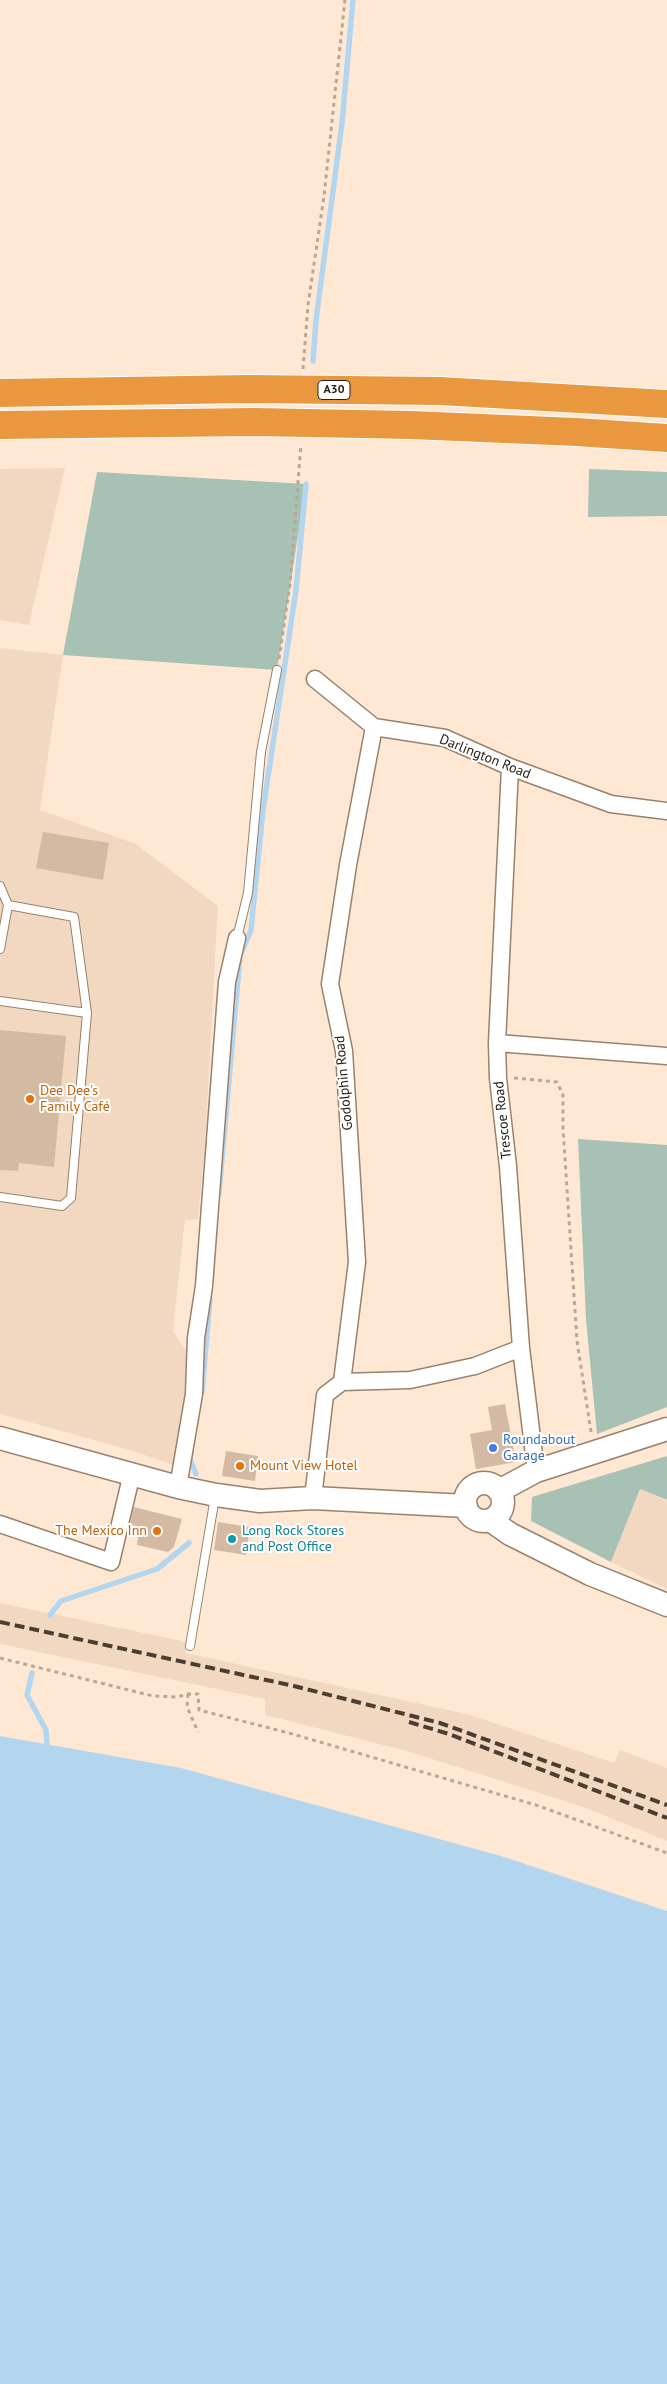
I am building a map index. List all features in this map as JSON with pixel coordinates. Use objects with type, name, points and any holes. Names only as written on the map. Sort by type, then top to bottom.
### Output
[{"type":"highway","name":"A30","points":[[0,393],[247,389],[440,391],[667,404]]},
{"type":"highway","points":[[0,425],[303,423],[421,425],[667,438]]},
{"type":"street","points":[[315,679],[374,727]]},
{"type":"street","name":"Darlington Road","points":[[374,727],[445,738],[510,767],[611,804],[667,811]]},
{"type":"street","name":"Godolphin Road","points":[[342,1382],[357,1262],[344,1051],[330,984],[348,865],[374,727]]},
{"type":"street","name":"Trescoe Road","points":[[510,767],[497,1043],[498,1078],[508,1166],[521,1348],[536,1471]]},
{"type":"street","points":[[178,1487],[194,1394],[196,1338],[204,1286],[227,982],[237,938]]},
{"type":"street","points":[[497,1043],[667,1056]]},
{"type":"street","points":[[313,1498],[325,1395],[342,1382],[410,1380],[475,1366],[521,1348]]},
{"type":"street","points":[[499,1491],[536,1471],[667,1429]]},
{"type":"street","points":[[0,1438],[178,1487],[216,1495],[260,1501],[313,1498],[466,1506]]},
{"type":"street","points":[[0,1524],[111,1562],[132,1474]]},
{"type":"street","points":[[490,1520],[501,1509],[502,1496],[490,1484],[477,1484],[468,1493],[466,1506],[472,1516],[478,1519],[490,1520],[510,1534],[590,1574],[667,1605]]},
{"type":"lane","points":[[237,938],[248,892],[261,752],[277,670]]},
{"type":"lane","points":[[0,886],[8,905],[0,949]]},
{"type":"lane","points":[[0,1197],[62,1206],[70,1198],[87,1013],[74,917],[8,905]]},
{"type":"lane","points":[[0,1001],[87,1013]]},
{"type":"lane","points":[[190,1646],[216,1495]]},
{"type":"path","points":[[312,370],[303,369],[308,304],[324,196],[345,0]]},
{"type":"path","points":[[277,670],[290,584],[303,423]]},
{"type":"path","points":[[498,1078],[532,1078],[557,1082],[563,1095],[563,1128],[577,1341],[594,1452]]},
{"type":"path","points":[[0,1658],[153,1696],[177,1697],[198,1694],[199,1710],[289,1733],[540,1806],[667,1853]]},
{"type":"path","points":[[188,1694],[187,1707],[198,1732]]},
{"type":"shaded area","points":[[65,468],[29,625],[0,620],[0,469]]},
{"type":"shaded area","points":[[0,648],[63,655],[40,810],[136,844],[218,906],[205,1145],[198,1219],[185,1220],[173,1331],[189,1355],[187,1395],[176,1466],[130,1450],[0,1414]]},
{"type":"shaded area","points":[[640,1489],[667,1501],[667,1589],[611,1562]]},
{"type":"shaded area","points":[[0,1603],[187,1642],[186,1653],[467,1714],[614,1763],[620,1750],[667,1768],[667,1841],[583,1807],[407,1751],[265,1715],[265,1699],[0,1644]]},
{"type":"green space","points":[[589,469],[667,472],[667,516],[588,517]]},
{"type":"green space","points":[[97,472],[306,484],[277,670],[63,655]]},
{"type":"green space","points":[[578,1139],[667,1145],[667,1407],[597,1434],[586,1320]]},
{"type":"green space","points":[[667,1456],[667,1500],[640,1489],[611,1562],[531,1521],[532,1497]]},
{"type":"water","points":[[0,1736],[181,1768],[501,1856],[667,1911],[667,2384],[0,2384]]},
{"type":"building","points":[[43,832],[109,843],[103,880],[36,868]]},
{"type":"building","name":"Dee Dee's Family Café","points":[[0,1030],[66,1036],[54,1167],[19,1163],[18,1171],[0,1170]]},
{"type":"building","name":"Roundabout Garage","points":[[505,1404],[516,1462],[476,1469],[470,1434],[492,1430],[488,1407]]},
{"type":"building","name":"Mount View Hotel","points":[[226,1451],[258,1456],[255,1481],[222,1476]]},
{"type":"building","name":"The Mexico Inn","points":[[134,1507],[182,1519],[174,1547],[168,1552],[137,1545],[138,1537],[133,1536],[136,1526],[130,1525]]},
{"type":"building","name":"Long Rock Stores and Post Office","points":[[218,1522],[250,1527],[246,1555],[214,1550]]},
{"type":"waterway","points":[[313,361],[316,320],[342,123],[353,0]]},
{"type":"waterway","points":[[219,1193],[240,956],[251,930],[263,810],[296,590],[306,484]]},
{"type":"waterway","points":[[202,1392],[210,1299]]},
{"type":"waterway","points":[[191,1453],[190,1459],[196,1474]]},
{"type":"waterway","points":[[50,1615],[61,1601],[157,1569],[189,1543]]},
{"type":"waterway","points":[[32,1673],[27,1695],[46,1730],[47,1744]]},
{"type":"railway","points":[[0,1622],[294,1686],[440,1723],[667,1805]]},
{"type":"railway","points":[[409,1722],[449,1734],[667,1818]]},
{"type":"place","name":"Dee Dee's Family Café","points":[[30,1099]]},
{"type":"place","name":"Roundabout Garage","points":[[493,1448]]},
{"type":"place","name":"Mount View Hotel","points":[[240,1466]]},
{"type":"place","name":"The Mexico Inn","points":[[157,1531]]},
{"type":"place","name":"Long Rock Stores and Post Office","points":[[232,1539]]}]
